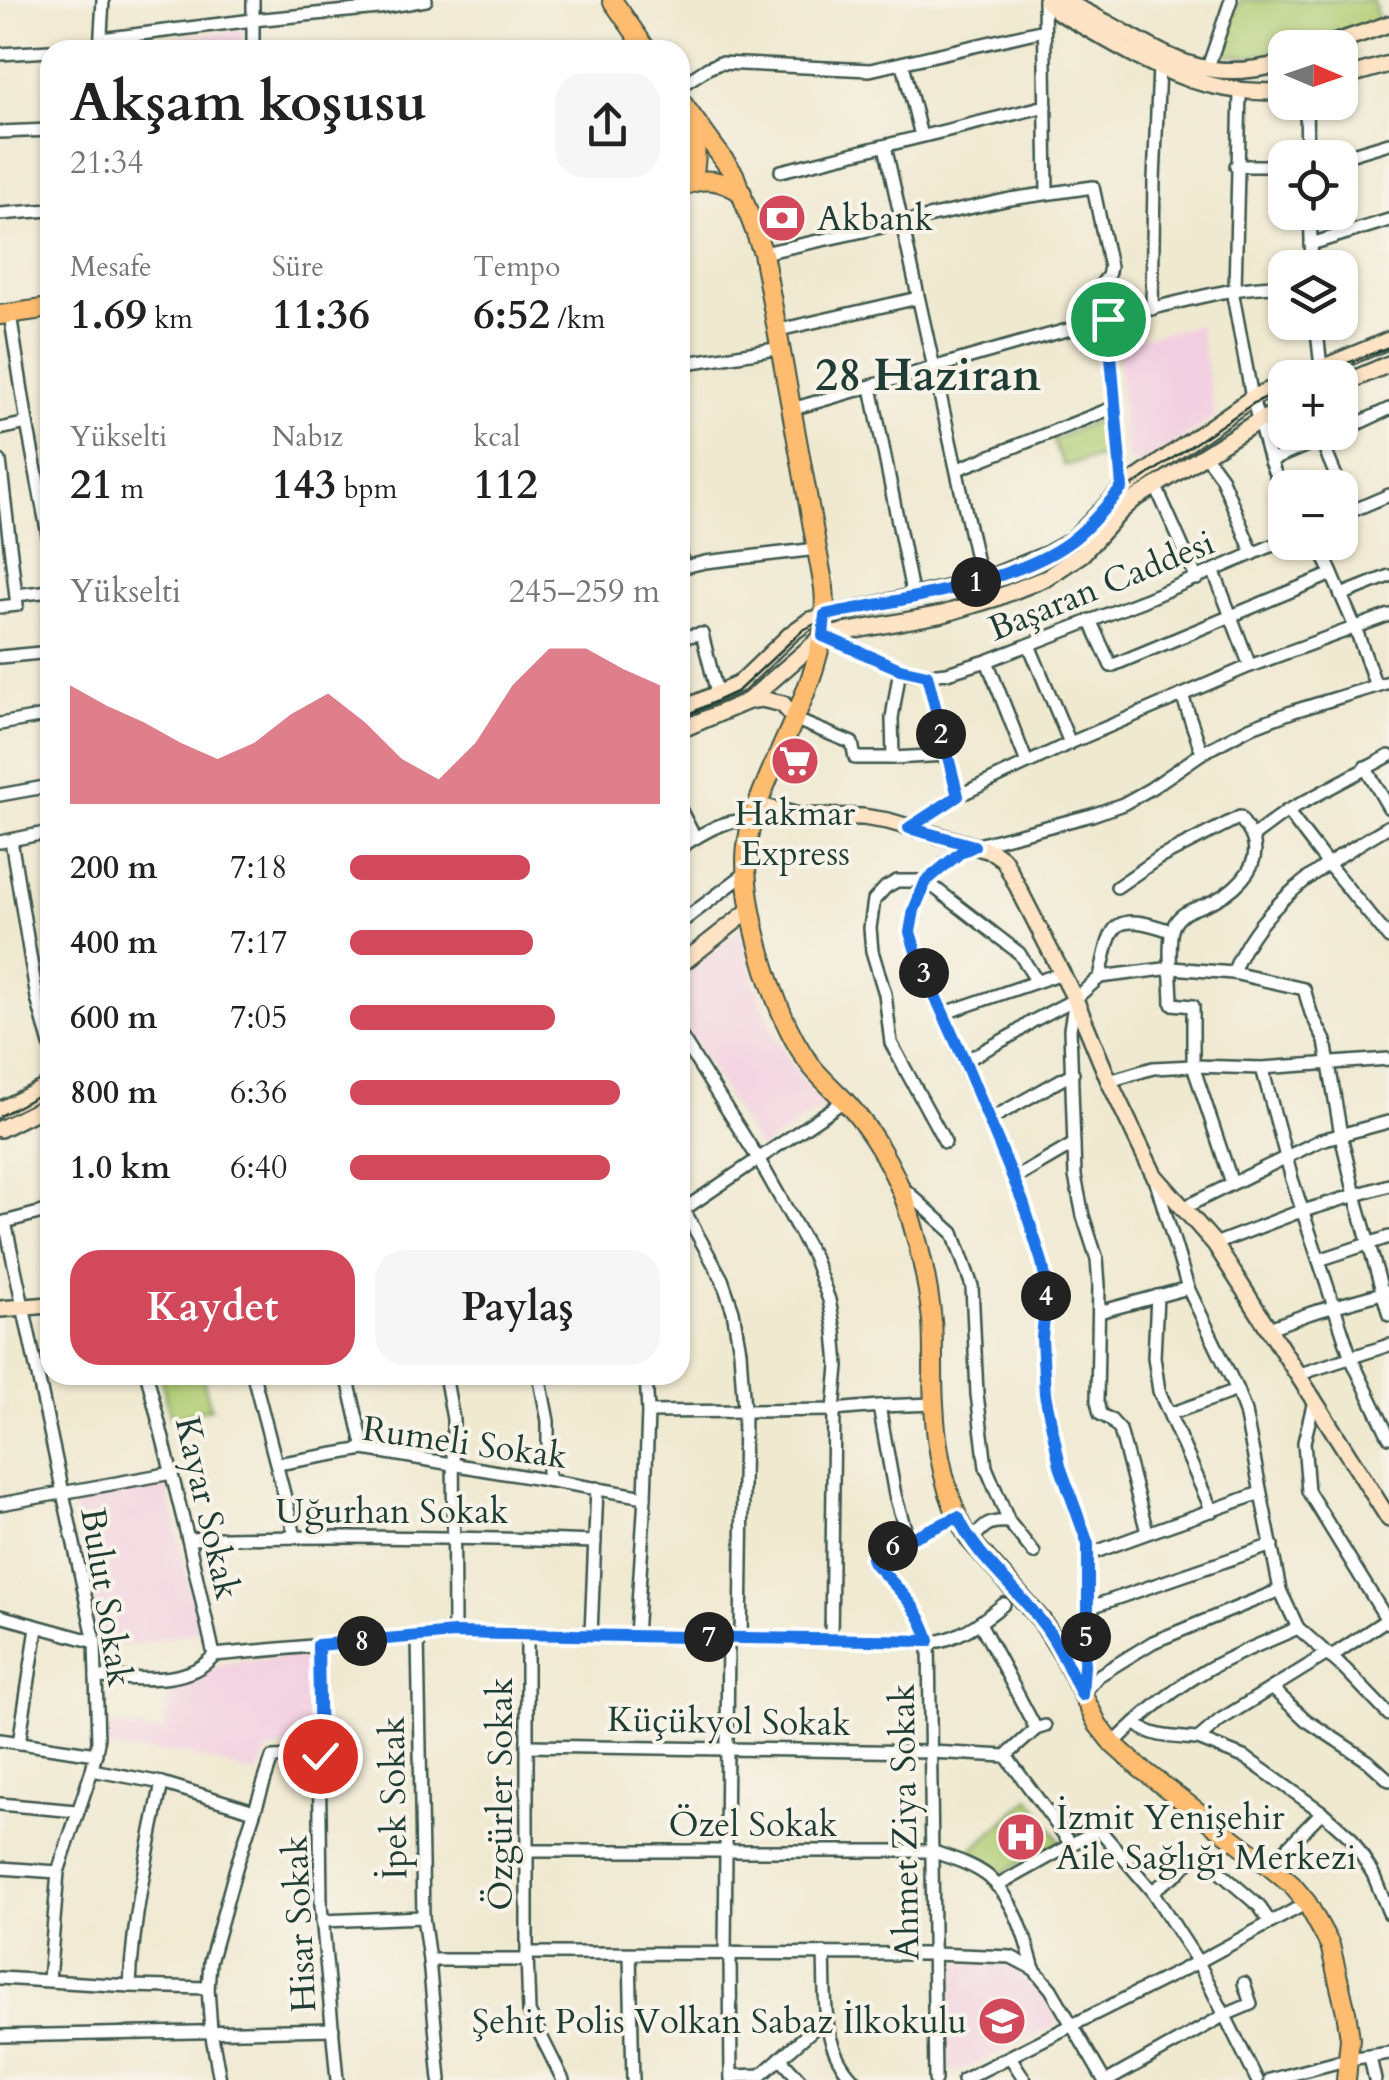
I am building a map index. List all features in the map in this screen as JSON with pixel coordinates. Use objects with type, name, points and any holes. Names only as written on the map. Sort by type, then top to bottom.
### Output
[{"type":"main road","points":[[612,0],[640,40]]},
{"type":"main road","points":[[1045,0],[1060,14],[1201,85],[1268,91]]},
{"type":"main road","points":[[1056,0],[1092,4],[1144,36],[1208,67],[1268,62]]},
{"type":"main road","points":[[1358,37],[1389,28]]},
{"type":"main road","points":[[1358,40],[1389,28]]},
{"type":"main road","points":[[1358,73],[1389,64]]},
{"type":"main road","points":[[690,114],[728,164],[763,253],[824,588],[825,615],[818,655],[754,814],[746,850],[752,909],[775,994],[790,1032],[812,1066],[874,1140],[898,1184],[913,1226],[927,1286],[934,1342],[934,1404],[941,1457],[958,1517],[971,1541],[1042,1621],[1113,1744],[1269,1866],[1307,1903],[1330,1945],[1337,1970],[1350,2038],[1346,2080]]},
{"type":"main road","points":[[690,121],[695,154],[694,176],[690,180]]},
{"type":"main road","points":[[690,183],[716,180],[742,194]]},
{"type":"main road","points":[[5,314],[40,309]]},
{"type":"main road","points":[[1340,360],[1389,340]]},
{"type":"main road","points":[[1358,377],[1389,364]]},
{"type":"main road","points":[[690,705],[739,684],[802,625],[825,615],[980,580],[1064,546],[1122,488],[1252,398],[1268,391]]},
{"type":"main road","points":[[748,701],[823,636],[942,614],[1046,578],[1075,560],[1118,512],[1268,417]]},
{"type":"main road","points":[[739,684],[748,701]]},
{"type":"main road","points":[[690,726],[761,699],[783,704],[794,719]]},
{"type":"main road","points":[[754,814],[862,817],[993,852],[1009,866],[1075,999],[1108,1082],[1154,1174],[1215,1244],[1389,1519]]},
{"type":"main road","points":[[690,957],[752,909]]},
{"type":"main road","points":[[0,1110],[40,1089]]},
{"type":"main road","points":[[0,1129],[40,1109]]},
{"type":"main road","points":[[0,1309],[40,1305]]},
{"type":"street","points":[[100,40],[104,0]]},
{"type":"street","points":[[253,0],[253,40]]},
{"type":"street","points":[[131,40],[253,20],[426,0]]},
{"type":"street","points":[[1045,0],[1048,192]]},
{"type":"street","points":[[1208,67],[1231,0]]},
{"type":"street","points":[[690,80],[720,63],[883,68],[1044,30]]},
{"type":"street","points":[[0,54],[40,52]]},
{"type":"street","points":[[903,64],[921,136]]},
{"type":"street","points":[[1152,309],[1159,67]]},
{"type":"street","points":[[1240,91],[1234,290],[1252,398],[1274,470]]},
{"type":"street","points":[[781,170],[1046,106]]},
{"type":"street","points":[[0,132],[40,130]]},
{"type":"street","points":[[1358,152],[1389,143]]},
{"type":"street","points":[[884,146],[980,580]]},
{"type":"street","points":[[1236,166],[1268,166]]},
{"type":"street","points":[[763,253],[1048,192],[1093,187],[1110,267],[1095,292],[1104,320],[1122,488]]},
{"type":"street","points":[[0,214],[40,211]]},
{"type":"street","points":[[1311,244],[1389,220]]},
{"type":"street","points":[[1311,230],[1311,250]]},
{"type":"street","points":[[792,409],[1104,320],[1268,286]]},
{"type":"street","points":[[690,362],[918,298]]},
{"type":"street","points":[[5,314],[40,470]]},
{"type":"street","points":[[871,387],[914,596]]},
{"type":"street","points":[[958,470],[1115,406]]},
{"type":"street","points":[[1358,423],[1389,409]]},
{"type":"street","points":[[0,428],[27,424]]},
{"type":"street","points":[[1270,460],[1296,450]]},
{"type":"street","points":[[1204,455],[1220,478],[1254,554]]},
{"type":"street","points":[[0,460],[17,606],[0,608]]},
{"type":"street","points":[[1156,487],[1197,579]]},
{"type":"street","points":[[1358,508],[1389,495]]},
{"type":"street","name":"Başaran Caddesi","points":[[823,636],[900,669],[927,675],[948,673],[1029,645],[1268,548]]},
{"type":"street","points":[[690,566],[817,549]]},
{"type":"street","points":[[1082,1695],[1088,1544],[1060,1466],[1045,1394],[1042,1338],[1047,1287],[1042,1262],[1014,1179],[918,958],[910,932],[914,910],[926,881],[961,852],[1122,804],[1202,753],[1271,719],[1383,684],[1326,560]]},
{"type":"street","points":[[1214,572],[1250,666]]},
{"type":"street","points":[[1090,620],[1110,666],[1332,574]]},
{"type":"street","points":[[1341,595],[1389,576]]},
{"type":"street","points":[[16,595],[40,592]]},
{"type":"street","points":[[909,828],[958,796],[1070,743],[1250,666],[1389,614]]},
{"type":"street","points":[[690,636],[702,634],[717,693]]},
{"type":"street","points":[[1029,645],[1070,743]]},
{"type":"street","points":[[0,658],[40,653]]},
{"type":"street","points":[[987,661],[1027,763]]},
{"type":"street","points":[[893,758],[892,718],[900,669]]},
{"type":"street","points":[[927,675],[958,796]]},
{"type":"street","points":[[1182,695],[1202,753]]},
{"type":"street","points":[[0,724],[40,717]]},
{"type":"street","points":[[794,719],[852,743],[855,758],[946,755]]},
{"type":"street","points":[[1252,837],[1287,811],[1389,756]]},
{"type":"street","points":[[1366,767],[1389,808]]},
{"type":"street","points":[[0,795],[40,788]]},
{"type":"street","points":[[1287,811],[1389,938]]},
{"type":"street","points":[[690,841],[754,814]]},
{"type":"street","points":[[1116,886],[1159,858],[1240,817],[1252,837],[1253,864],[1243,879],[1210,902],[1187,911],[1172,930],[1172,1004],[1193,1006],[1193,1066],[1232,1184]]},
{"type":"street","points":[[1233,972],[1245,944],[1291,892],[1326,864],[1389,826]]},
{"type":"street","points":[[690,827],[696,838]]},
{"type":"street","points":[[40,834],[5,841],[40,1011]]},
{"type":"street","points":[[690,915],[746,873]]},
{"type":"street","points":[[944,1142],[891,1042],[885,994],[872,951],[874,900],[897,881],[926,881],[1019,953],[1036,980]]},
{"type":"street","points":[[1100,977],[1115,926],[1138,922],[1172,930]]},
{"type":"street","points":[[965,1062],[1075,999],[1100,977],[1172,968],[1233,972],[1306,990],[1310,1013],[1325,1040],[1355,1196],[1386,1292],[1389,1314]]},
{"type":"street","points":[[942,1014],[1062,973]]},
{"type":"street","points":[[1075,999],[1070,1029],[1076,1188],[1098,1259],[1098,1410],[1120,1430],[1147,1532]]},
{"type":"street","points":[[690,1051],[760,1160],[813,1256],[832,1316],[838,1350],[832,1640]]},
{"type":"street","points":[[1108,1082],[1154,1068],[1262,1068],[1389,1059]]},
{"type":"street","points":[[1262,1068],[1350,1358],[1389,1437]]},
{"type":"street","points":[[989,1120],[1072,1073]]},
{"type":"street","points":[[690,1203],[844,1101]]},
{"type":"street","points":[[1183,1208],[1321,1140],[1389,1122]]},
{"type":"street","points":[[1014,1179],[1074,1144]]},
{"type":"street","points":[[1154,1174],[1188,1288],[1245,1412],[1280,1590],[1298,1628],[1389,1715]]},
{"type":"street","points":[[898,1184],[953,1232],[972,1286],[977,1394],[986,1467],[1010,1522],[1034,1553]]},
{"type":"street","points":[[1215,1244],[1389,1185]]},
{"type":"street","points":[[2,1223],[40,1213]]},
{"type":"street","name":"Bulut Sokak","points":[[2,1223],[40,1385]]},
{"type":"street","points":[[690,1224],[713,1262],[733,1311],[744,1410],[727,1749],[731,2078],[761,2075],[827,2017]]},
{"type":"street","points":[[1319,1260],[1389,1237]]},
{"type":"street","points":[[1098,1312],[1188,1288]]},
{"type":"street","points":[[1270,1328],[1386,1292]]},
{"type":"street","points":[[1157,1296],[1154,1357],[1159,1390],[1212,1511]]},
{"type":"street","points":[[1297,1375],[1389,1345]]},
{"type":"street","name":"Bulut Sokak","points":[[40,1385],[95,1642],[98,1728],[92,1770],[58,1872],[49,1980]]},
{"type":"street","name":"Kayar Sokak","points":[[150,1385],[214,1655]]},
{"type":"street","points":[[256,1385],[295,1536]]},
{"type":"street","points":[[349,1385],[364,1449]]},
{"type":"street","points":[[447,1385],[454,1464],[454,1633]]},
{"type":"street","points":[[541,1385],[548,1420],[548,1480]]},
{"type":"street","points":[[636,1636],[645,1497],[647,1385]]},
{"type":"street","points":[[1170,1414],[1237,1390]]},
{"type":"street","points":[[1198,1739],[1220,1720],[1388,1620],[1308,1491],[1304,1442],[1314,1402]]},
{"type":"street","points":[[648,1412],[834,1410],[934,1404]]},
{"type":"street","points":[[878,1406],[895,1496],[908,1539]]},
{"type":"street","name":"Rumeli Sokak","points":[[277,1464],[364,1449],[645,1497]]},
{"type":"street","points":[[0,1504],[172,1472]]},
{"type":"street","points":[[591,1634],[597,1488]]},
{"type":"street","points":[[1088,1555],[1260,1493]]},
{"type":"street","name":"Ahmet Ziya Sokak","points":[[935,2080],[929,1641],[912,1604],[872,1560],[875,1554],[958,1517]]},
{"type":"street","points":[[971,1541],[985,1524],[1010,1522]]},
{"type":"street","name":"Uğurhan Sokak","points":[[188,1539],[455,1536],[594,1542]]},
{"type":"street","points":[[1088,1608],[1272,1545]]},
{"type":"street","points":[[1082,1695],[1098,1676],[1153,1642],[1280,1590]]},
{"type":"street","points":[[96,1677],[176,1676],[201,1668],[214,1655],[454,1633],[929,1641],[950,1638],[980,1623],[1004,1604]]},
{"type":"street","points":[[0,1616],[95,1642]]},
{"type":"street","points":[[980,1623],[1041,1727],[1006,1756],[1071,1844]]},
{"type":"street","points":[[19,1743],[37,1628]]},
{"type":"street","points":[[1113,1744],[1176,1689],[1208,1668],[1298,1628]]},
{"type":"street","name":"Özgürler Sokak","points":[[527,1634],[529,2012],[563,2080]]},
{"type":"street","name":"İpek Sokak","points":[[418,1636],[423,1917],[440,2080]]},
{"type":"street","name":"Hisar Sokak","points":[[318,1645],[322,1921],[337,2080]]},
{"type":"street","points":[[1272,1688],[1306,1720],[1389,1780]]},
{"type":"street","points":[[1135,1723],[1154,1734],[1198,1739],[1246,1758],[1322,1812],[1352,1838],[1389,1913]]},
{"type":"street","points":[[0,1740],[96,1754]]},
{"type":"street","name":"Küçükyol Sokak","points":[[527,1746],[1006,1756]]},
{"type":"street","points":[[220,2080],[208,1988],[214,1945],[254,1811],[272,1758],[320,1756]]},
{"type":"street","points":[[1378,1770],[1389,1760]]},
{"type":"street","points":[[92,1770],[162,1782],[254,1811]]},
{"type":"street","points":[[130,1986],[138,1900],[162,1782]]},
{"type":"street","points":[[0,1804],[76,1811]]},
{"type":"street","points":[[1269,1866],[1322,1812]]},
{"type":"street","points":[[997,1886],[1099,1829],[1152,1891],[1198,1962],[1257,2080]]},
{"type":"street","name":"Özel Sokak","points":[[527,1851],[932,1850],[979,1870],[997,1886],[1015,1913],[1034,1968],[1106,2080]]},
{"type":"street","points":[[1152,1891],[1188,1862]]},
{"type":"street","points":[[0,1868],[58,1872]]},
{"type":"street","points":[[1216,1869],[1259,1906],[1270,1922]]},
{"type":"street","points":[[963,2080],[1307,1903]]},
{"type":"street","points":[[322,1921],[423,1917]]},
{"type":"street","points":[[430,1960],[630,1954],[933,1954],[1000,1956],[1022,1960],[1034,1968]]},
{"type":"street","points":[[630,1954],[633,2080]]},
{"type":"street","points":[[824,1954],[831,2044],[836,2058],[854,2080]]},
{"type":"street","points":[[0,1978],[208,1988]]},
{"type":"street","points":[[1106,2080],[1251,2004],[1244,1983]]},
{"type":"street","points":[[0,2036],[333,2029]]},
{"type":"street","points":[[1270,2080],[1349,2059],[1389,2054]]},
{"type":"street","points":[[1010,2057],[1025,2080]]},
{"type":"street","points":[[1370,2057],[1375,2080]]},
{"type":"street","points":[[780,2058],[800,2080]]},
{"type":"shaded area","points":[[242,29],[242,40],[153,40]]},
{"type":"shaded area","points":[[1199,325],[1215,417],[1143,466],[1129,461],[1124,441],[1118,342]]},
{"type":"shaded area","points":[[743,927],[753,978],[772,1029],[797,1073],[824,1106],[759,1150],[690,1036],[690,969]]},
{"type":"shaded area","points":[[166,1483],[201,1630],[138,1645],[101,1641],[73,1500]]},
{"type":"shaded area","points":[[310,1655],[311,1749],[271,1749],[258,1775],[186,1754],[105,1749],[107,1726],[165,1732],[171,1681],[234,1662]]},
{"type":"shaded area","name":"Şehit Polis Volkan Sabaz İlkokulu","points":[[946,1963],[1003,1964],[1018,1969],[1048,2003],[1059,2024],[958,2073],[947,2068]]},
{"type":"green space","points":[[1240,0],[1373,0],[1380,25],[1358,32],[1268,30],[1268,54],[1221,55]]},
{"type":"green space","points":[[1104,417],[1107,455],[1064,466],[1052,440]]},
{"type":"green space","points":[[163,1385],[205,1385],[211,1408],[171,1418]]},
{"type":"green space","points":[[1030,1798],[1060,1841],[1000,1874],[966,1855]]},
{"type":"tram line","points":[[1355,360],[1389,347]]},
{"type":"tram line","points":[[690,713],[738,691],[803,630],[815,624],[952,595],[1037,568],[1073,546],[1126,490],[1268,396]]},
{"type":"tram line","points":[[0,1116],[40,1094]]},
{"type":"place","name":"Akbank","points":[[782,218]]},
{"type":"place","name":"Hakmar Express","points":[[795,761]]},
{"type":"place","name":"İzmit Yenişehir Aile Sağlığı Merkezi","points":[[1021,1837]]},
{"type":"place","name":"Şehit Polis Volkan Sabaz İlkokulu","points":[[1002,2021]]},
{"type":"district","name":"28 Haziran","points":[[928,374]]},
{"type":"route","points":[[320,1756],[318,1645],[454,1633],[929,1641],[912,1604],[872,1558],[958,1517],[971,1541],[1042,1621],[1082,1695],[1088,1544],[1060,1466],[1045,1394],[1042,1338],[1047,1287],[1042,1262],[1023,1202],[910,932],[926,881],[974,846],[909,828],[958,796],[927,675],[900,669],[823,636],[825,615],[980,580],[1048,554],[1072,540],[1122,488],[1108,319]]}]
